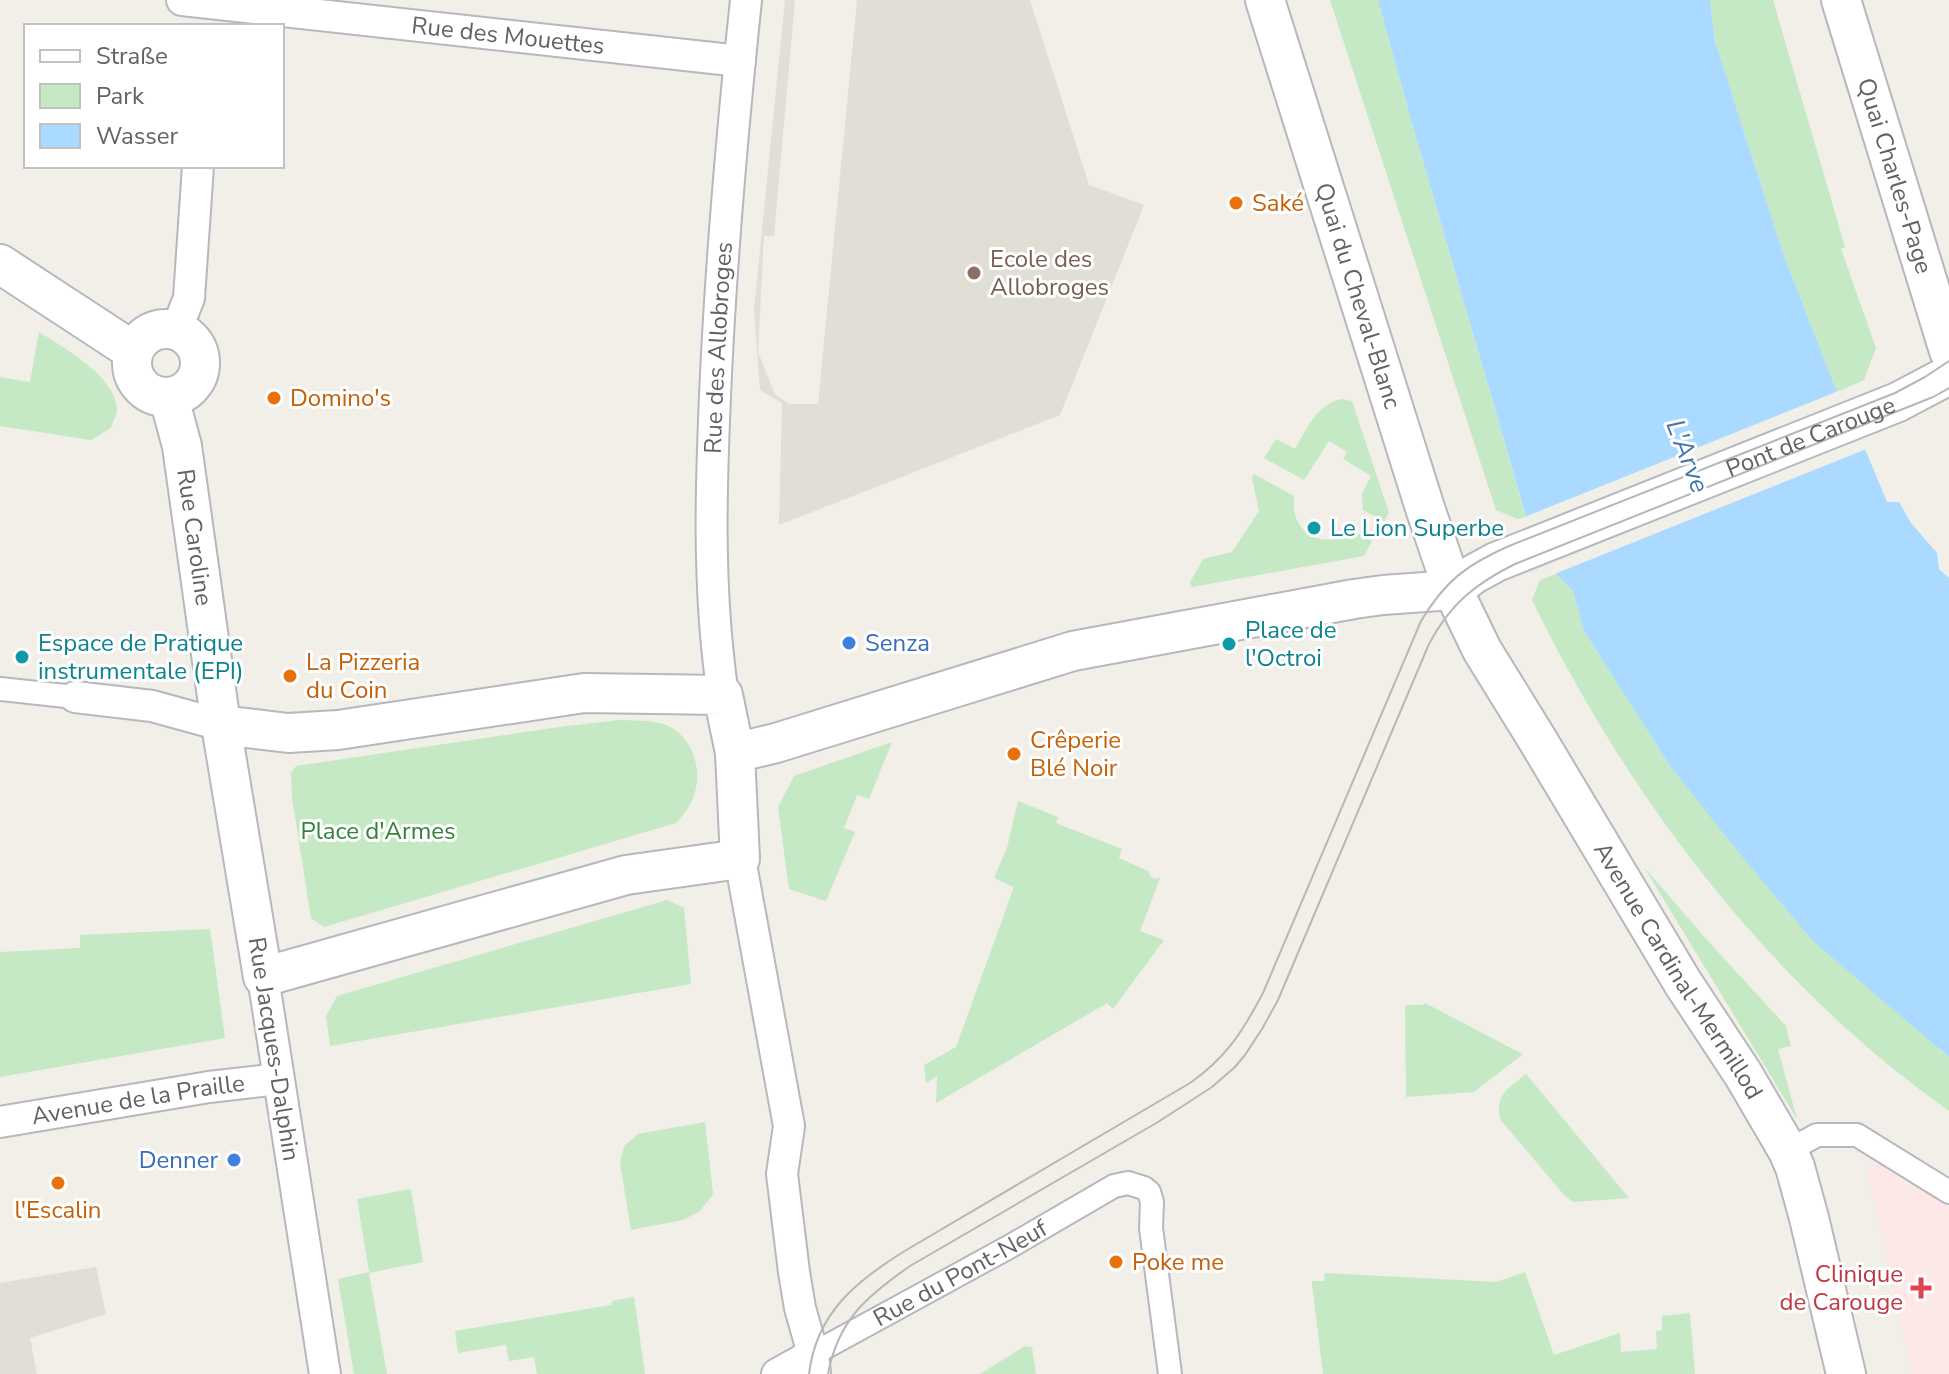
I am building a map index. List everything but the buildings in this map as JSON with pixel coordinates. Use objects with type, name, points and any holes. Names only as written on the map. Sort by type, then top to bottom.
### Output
[{"type":"street","name":"Rue des Allobroges","points":[[723,695],[716,645],[711,504],[720,300],[746,0]]},
{"type":"street","name":"Quai du Cheval-Blanc","points":[[1265,0],[1453,590]]},
{"type":"street","name":"Quai Charles-Page","points":[[1841,0],[1949,351]]},
{"type":"street","name":"Rue des Mouettes","points":[[203,7],[740,61]]},
{"type":"street","points":[[176,331],[189,298],[198,168]]},
{"type":"street","points":[[0,264],[133,351]]},
{"type":"street","points":[[163,329],[176,331],[188,337],[196,348],[200,360],[198,374],[192,386],[182,394],[169,398],[155,396],[143,389],[134,378],[131,365],[133,351],[151,332],[163,329]]},
{"type":"street","name":"Pont de Carouge","points":[[1453,590],[1474,574],[1512,555],[1898,402],[1949,375]]},
{"type":"street","name":"Rue Caroline","points":[[169,398],[182,446],[221,725]]},
{"type":"street","points":[[735,753],[1073,651],[1354,599],[1453,590]]},
{"type":"street","name":"Avenue Cardinal-Mermillod","points":[[1453,590],[1482,650],[1788,1151],[1809,1218],[1846,1374]]},
{"type":"street","points":[[0,689],[152,706],[221,725],[288,733],[338,730],[584,693],[723,695],[735,753],[740,859],[789,1126],[782,1174],[800,1308],[814,1364]]},
{"type":"street","name":"Rue Jacques-Dalphin","points":[[221,725],[325,1374]]},
{"type":"street","points":[[263,977],[626,875],[740,859]]},
{"type":"street","name":"Avenue de la Praille","points":[[0,1122],[209,1087],[278,1079]]},
{"type":"street","points":[[1788,1151],[1817,1135],[1857,1135],[1949,1192]]},
{"type":"street","name":"Rue du Pont-Neuf","points":[[777,1374],[814,1364],[1114,1186],[1128,1183],[1144,1188],[1152,1202],[1151,1228],[1170,1374]]},
{"type":"shaded area","name":"Ecole des Allobroges","points":[[785,0],[795,0],[774,236],[764,236],[758,352],[775,394],[789,404],[818,404],[857,0],[1030,0],[1089,185],[1144,205],[1060,415],[779,525],[782,403],[760,390],[754,310]]},
{"type":"shaded area","name":"Clinique de Carouge","points":[[1880,1162],[1949,1202],[1949,1374],[1912,1374],[1867,1170]]},
{"type":"shaded area","points":[[96,1267],[106,1314],[30,1338],[37,1374],[0,1374],[0,1283]]},
{"type":"green space","points":[[1330,0],[1378,0],[1526,517],[1517,519],[1496,510]]},
{"type":"green space","points":[[1710,0],[1773,0],[1845,247],[1841,249],[1876,348],[1864,380],[1837,392],[1784,256],[1715,42]]},
{"type":"green space","points":[[39,332],[75,355],[108,386],[117,410],[111,428],[91,440],[0,426],[0,377],[30,382]]},
{"type":"green space","points":[[1341,399],[1352,401],[1389,513],[1384,521],[1363,510],[1362,494],[1371,476],[1343,459],[1347,452],[1329,441],[1304,480],[1264,458],[1276,439],[1295,449],[1319,412]]},
{"type":"green space","points":[[1254,474],[1294,496],[1297,520],[1311,535],[1331,540],[1353,531],[1372,541],[1364,556],[1192,587],[1190,582],[1203,559],[1232,552],[1259,511],[1252,478]]},
{"type":"green space","points":[[1556,574],[1573,591],[1584,631],[1670,766],[1949,1057],[1949,1111],[1883,1061],[1821,1005],[1763,945],[1709,882],[1659,815],[1612,745],[1532,600],[1540,580]]},
{"type":"green space","name":"Place d'Armes","points":[[619,720],[648,721],[668,726],[689,745],[696,766],[696,788],[688,808],[676,823],[324,927],[311,918],[292,798],[291,773],[296,766]]},
{"type":"green space","points":[[892,742],[869,799],[857,795],[844,828],[855,832],[826,901],[789,889],[778,807],[794,776]]},
{"type":"green space","points":[[1018,801],[1058,817],[1056,823],[1122,849],[1119,858],[1148,871],[1155,879],[1160,878],[1140,931],[1164,940],[1113,1009],[1107,1003],[936,1103],[937,1076],[926,1083],[924,1065],[956,1047],[1014,887],[994,878],[1007,848]]},
{"type":"green space","points":[[1644,867],[1786,1026],[1791,1046],[1778,1049],[1797,1119]]},
{"type":"green space","points":[[667,900],[684,908],[691,984],[330,1046],[326,1016],[337,996]]},
{"type":"green space","points":[[210,929],[225,1038],[0,1077],[0,952],[80,948],[80,935]]},
{"type":"green space","points":[[1425,1003],[1523,1054],[1474,1092],[1406,1097],[1405,1005]]},
{"type":"green space","points":[[1526,1074],[1629,1198],[1573,1202],[1500,1119],[1502,1097]]},
{"type":"green space","points":[[705,1122],[713,1194],[700,1211],[683,1220],[631,1230],[620,1163],[624,1146],[638,1134]]},
{"type":"green space","points":[[411,1189],[423,1262],[369,1273],[387,1374],[354,1374],[338,1279],[369,1272],[357,1199]]},
{"type":"green space","points":[[1525,1272],[1554,1355],[1620,1333],[1621,1352],[1657,1349],[1656,1331],[1662,1330],[1662,1316],[1690,1313],[1695,1374],[1323,1374],[1312,1281],[1324,1281],[1325,1273],[1496,1282]]},
{"type":"green space","points":[[634,1297],[645,1374],[537,1374],[534,1357],[509,1361],[506,1345],[458,1353],[455,1331],[611,1305],[612,1301]]},
{"type":"green space","points":[[1025,1346],[1032,1347],[1036,1374],[980,1374]]},
{"type":"water","name":"L'Arve","points":[[1378,0],[1710,0],[1715,42],[1784,256],[1837,392],[1887,502],[1899,502],[1911,523],[1937,553],[1939,569],[1949,578],[1949,1057],[1814,942],[1670,766],[1584,631],[1573,591],[1556,574],[1526,516]]},
{"type":"pier","points":[[1841,390],[1869,448],[1552,575],[1522,518]]},
{"type":"tram line","points":[[809,1374],[813,1353],[829,1317],[869,1275],[1190,1083],[1214,1064],[1232,1043],[1263,993],[1421,621],[1439,595],[1458,576],[1480,560],[1509,546],[1895,393],[1949,361]]},
{"type":"tram line","points":[[828,1374],[847,1324],[868,1299],[895,1277],[1158,1122],[1212,1087],[1245,1055],[1278,1000],[1429,644],[1446,617],[1465,596],[1515,564],[1949,388]]},
{"type":"place","name":"Saké","points":[[1236,203]]},
{"type":"place","name":"Ecole des Allobroges","points":[[974,273]]},
{"type":"place","name":"Domino's","points":[[274,398]]},
{"type":"place","name":"Le Lion Superbe","points":[[1314,528]]},
{"type":"place","name":"Senza","points":[[849,643]]},
{"type":"place","name":"Place de l'Octroi","points":[[1229,644]]},
{"type":"place","name":"Espace de Pratique instrumentale (EPI)","points":[[22,657]]},
{"type":"place","name":"La Pizzeria du Coin","points":[[290,676]]},
{"type":"place","name":"Crêperie Blé Noir","points":[[1014,754]]},
{"type":"place","name":"Denner","points":[[234,1160]]},
{"type":"place","name":"l'Escalin","points":[[58,1183]]},
{"type":"place","name":"Poke me","points":[[1116,1262]]},
{"type":"place","name":"Clinique de Carouge","points":[[1921,1288]]}]
